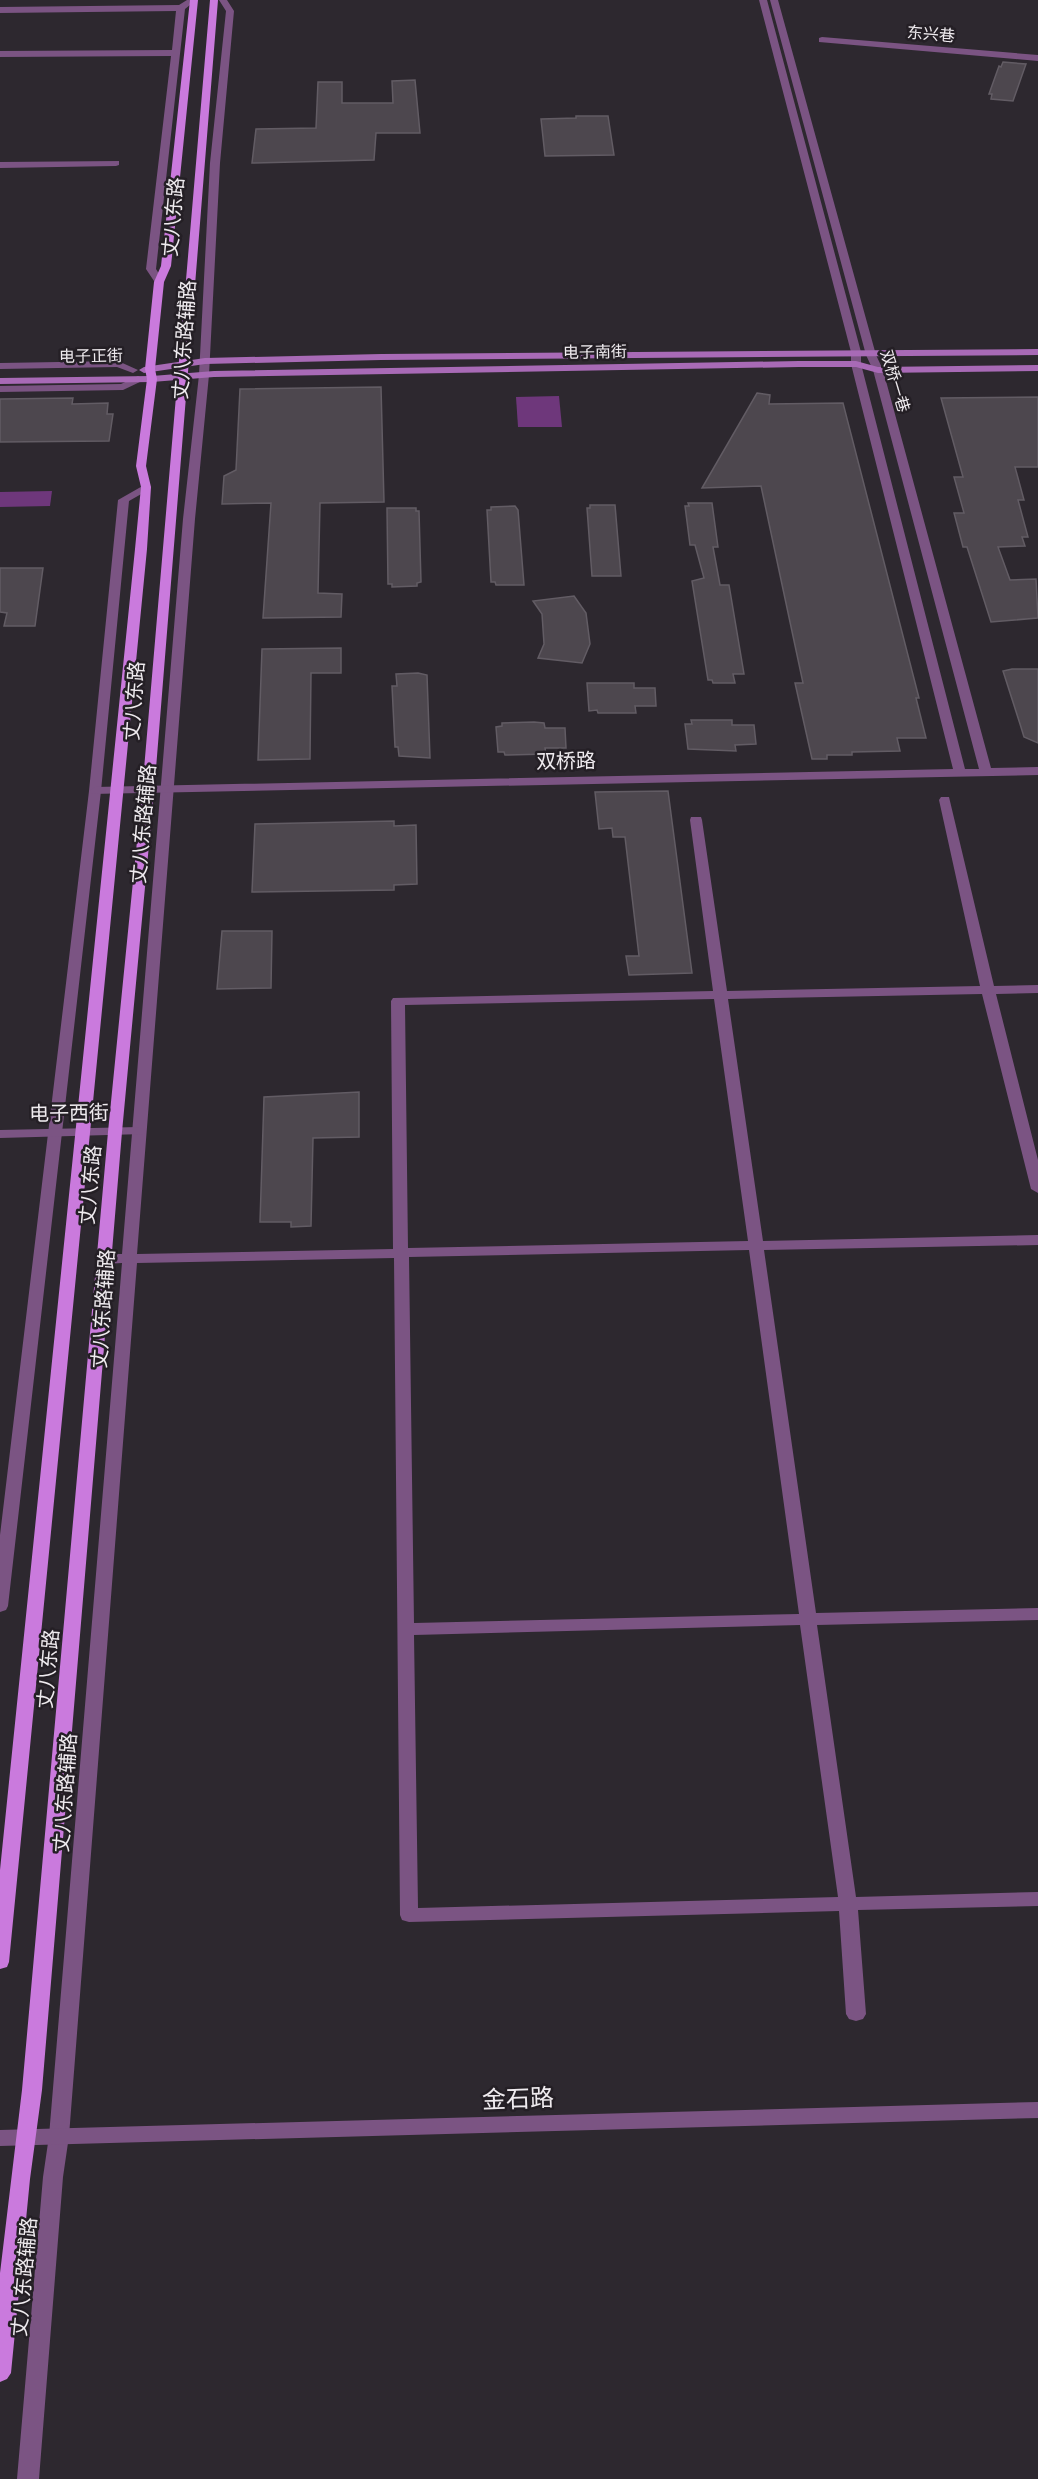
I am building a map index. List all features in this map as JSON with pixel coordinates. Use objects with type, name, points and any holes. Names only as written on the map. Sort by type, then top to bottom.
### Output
[{"type":"main road","name":"丈八东路","points":[[0,1962],[141,549],[146,487],[141,466],[159,282],[166,266],[193,0]]},
{"type":"main road","name":"丈八东路","points":[[0,2373],[33,2079],[115,1132],[148,790],[214,0]]},
{"type":"main road","name":"电子南街","points":[[182,369],[856,352],[871,355],[1038,352]]},
{"type":"main road","name":"电子南街","points":[[204,368],[856,364],[878,370],[1038,368]]},
{"type":"main road","name":"电子正街","points":[[0,373],[151,374],[182,369]]},
{"type":"main road","name":"电子正街","points":[[0,381],[135,374]]},
{"type":"street","points":[[0,10],[181,8],[193,0]]},
{"type":"street","name":"丈八东路辅路","points":[[28,2479],[52,2189],[59,2136],[189,519],[204,368],[220,111],[230,11],[223,0]]},
{"type":"street","name":"双桥一巷","points":[[763,0],[856,352],[856,364],[960,773]]},
{"type":"street","name":"双桥一巷","points":[[774,0],[871,355],[878,370],[986,772]]},
{"type":"street","name":"丈八东路辅路","points":[[159,282],[151,268],[181,8]]},
{"type":"street","name":"东兴巷","points":[[822,40],[1038,58]]},
{"type":"street","points":[[0,54],[176,53]]},
{"type":"street","points":[[204,111],[220,111]]},
{"type":"street","points":[[0,165],[116,163]]},
{"type":"street","points":[[0,366],[118,364],[135,374],[123,387],[0,389]]},
{"type":"street","points":[[0,1606],[53,1133],[95,791],[124,500],[146,487]]},
{"type":"street","points":[[120,549],[141,549]]},
{"type":"street","name":"双桥路","points":[[95,791],[1038,771]]},
{"type":"street","points":[[945,800],[988,991],[1038,1189]]},
{"type":"street","points":[[696,820],[848,1904],[856,2014]]},
{"type":"street","points":[[1038,989],[398,1001],[409,1915],[1038,1899]]},
{"type":"street","name":"电子西街","points":[[0,1134],[138,1131]]},
{"type":"street","points":[[105,1259],[1038,1240]]},
{"type":"street","points":[[407,1629],[1038,1614]]},
{"type":"street","name":"金石路","points":[[0,2138],[1038,2110]]},
{"type":"shaded area","points":[[559,396],[562,427],[518,427],[516,397]]},
{"type":"shaded area","points":[[52,491],[50,506],[0,507],[0,492]]},
{"type":"building","points":[[1003,62],[1026,64],[1013,101],[991,99],[992,94],[989,94],[999,66],[1001,67]]},
{"type":"building","points":[[415,80],[420,133],[376,133],[374,160],[252,163],[256,129],[316,128],[318,82],[342,82],[342,103],[393,103],[392,81]]},
{"type":"building","points":[[576,116],[608,116],[614,155],[545,156],[541,119],[576,118]]},
{"type":"building","points":[[381,387],[384,502],[320,503],[318,593],[342,594],[341,617],[263,618],[271,503],[222,504],[224,476],[236,470],[240,389]]},
{"type":"building","points":[[757,393],[770,395],[769,404],[843,403],[919,698],[916,698],[926,738],[897,738],[900,751],[852,752],[852,755],[827,755],[827,759],[812,759],[795,683],[803,683],[761,486],[702,488]]},
{"type":"building","points":[[1038,397],[1038,467],[1015,467],[1024,500],[1018,500],[1028,537],[1022,537],[1025,546],[998,547],[1010,580],[1036,579],[1038,618],[991,622],[967,547],[963,547],[954,513],[964,513],[954,477],[963,477],[941,398]]},
{"type":"building","points":[[73,398],[72,404],[108,403],[107,414],[113,414],[109,441],[0,442],[0,399]]},
{"type":"building","points":[[688,503],[712,503],[718,547],[713,547],[720,585],[729,585],[744,674],[733,674],[735,683],[713,683],[712,680],[708,680],[692,581],[704,578],[695,545],[690,545],[685,506],[689,506]]},
{"type":"building","points":[[590,505],[615,505],[621,576],[592,576],[587,508],[590,508]]},
{"type":"building","points":[[515,506],[518,510],[524,585],[496,585],[495,582],[491,582],[487,510],[491,510],[491,507]]},
{"type":"building","points":[[387,508],[416,508],[416,511],[419,511],[421,582],[417,583],[417,586],[392,587],[392,584],[388,584]]},
{"type":"building","points":[[0,568],[43,568],[35,626],[4,626],[7,613],[0,612]]},
{"type":"building","points":[[574,596],[586,613],[590,644],[582,663],[538,658],[544,644],[542,614],[533,601]]},
{"type":"building","points":[[341,648],[341,673],[311,673],[310,759],[258,760],[262,649]]},
{"type":"building","points":[[1038,669],[1038,743],[1024,737],[1003,671]]},
{"type":"building","points":[[396,674],[427,675],[430,758],[399,756],[398,747],[395,747],[392,686],[397,686]]},
{"type":"building","points":[[587,683],[634,683],[634,688],[655,688],[656,706],[635,706],[636,713],[589,711]]},
{"type":"building","points":[[691,720],[732,720],[732,725],[754,725],[756,744],[735,745],[736,751],[688,749],[685,724],[692,724]]},
{"type":"building","points":[[502,723],[544,723],[545,728],[565,728],[566,748],[545,748],[546,754],[505,755],[504,752],[498,752],[496,727],[502,726]]},
{"type":"building","points":[[668,791],[692,973],[629,975],[626,956],[639,956],[625,837],[613,837],[612,828],[599,829],[595,792]]},
{"type":"building","points":[[394,821],[394,826],[416,825],[417,884],[394,885],[394,890],[252,892],[255,824]]},
{"type":"building","points":[[222,931],[272,931],[271,988],[217,989]]},
{"type":"building","points":[[359,1092],[359,1137],[313,1138],[311,1226],[291,1227],[291,1222],[260,1222],[264,1097]]}]
